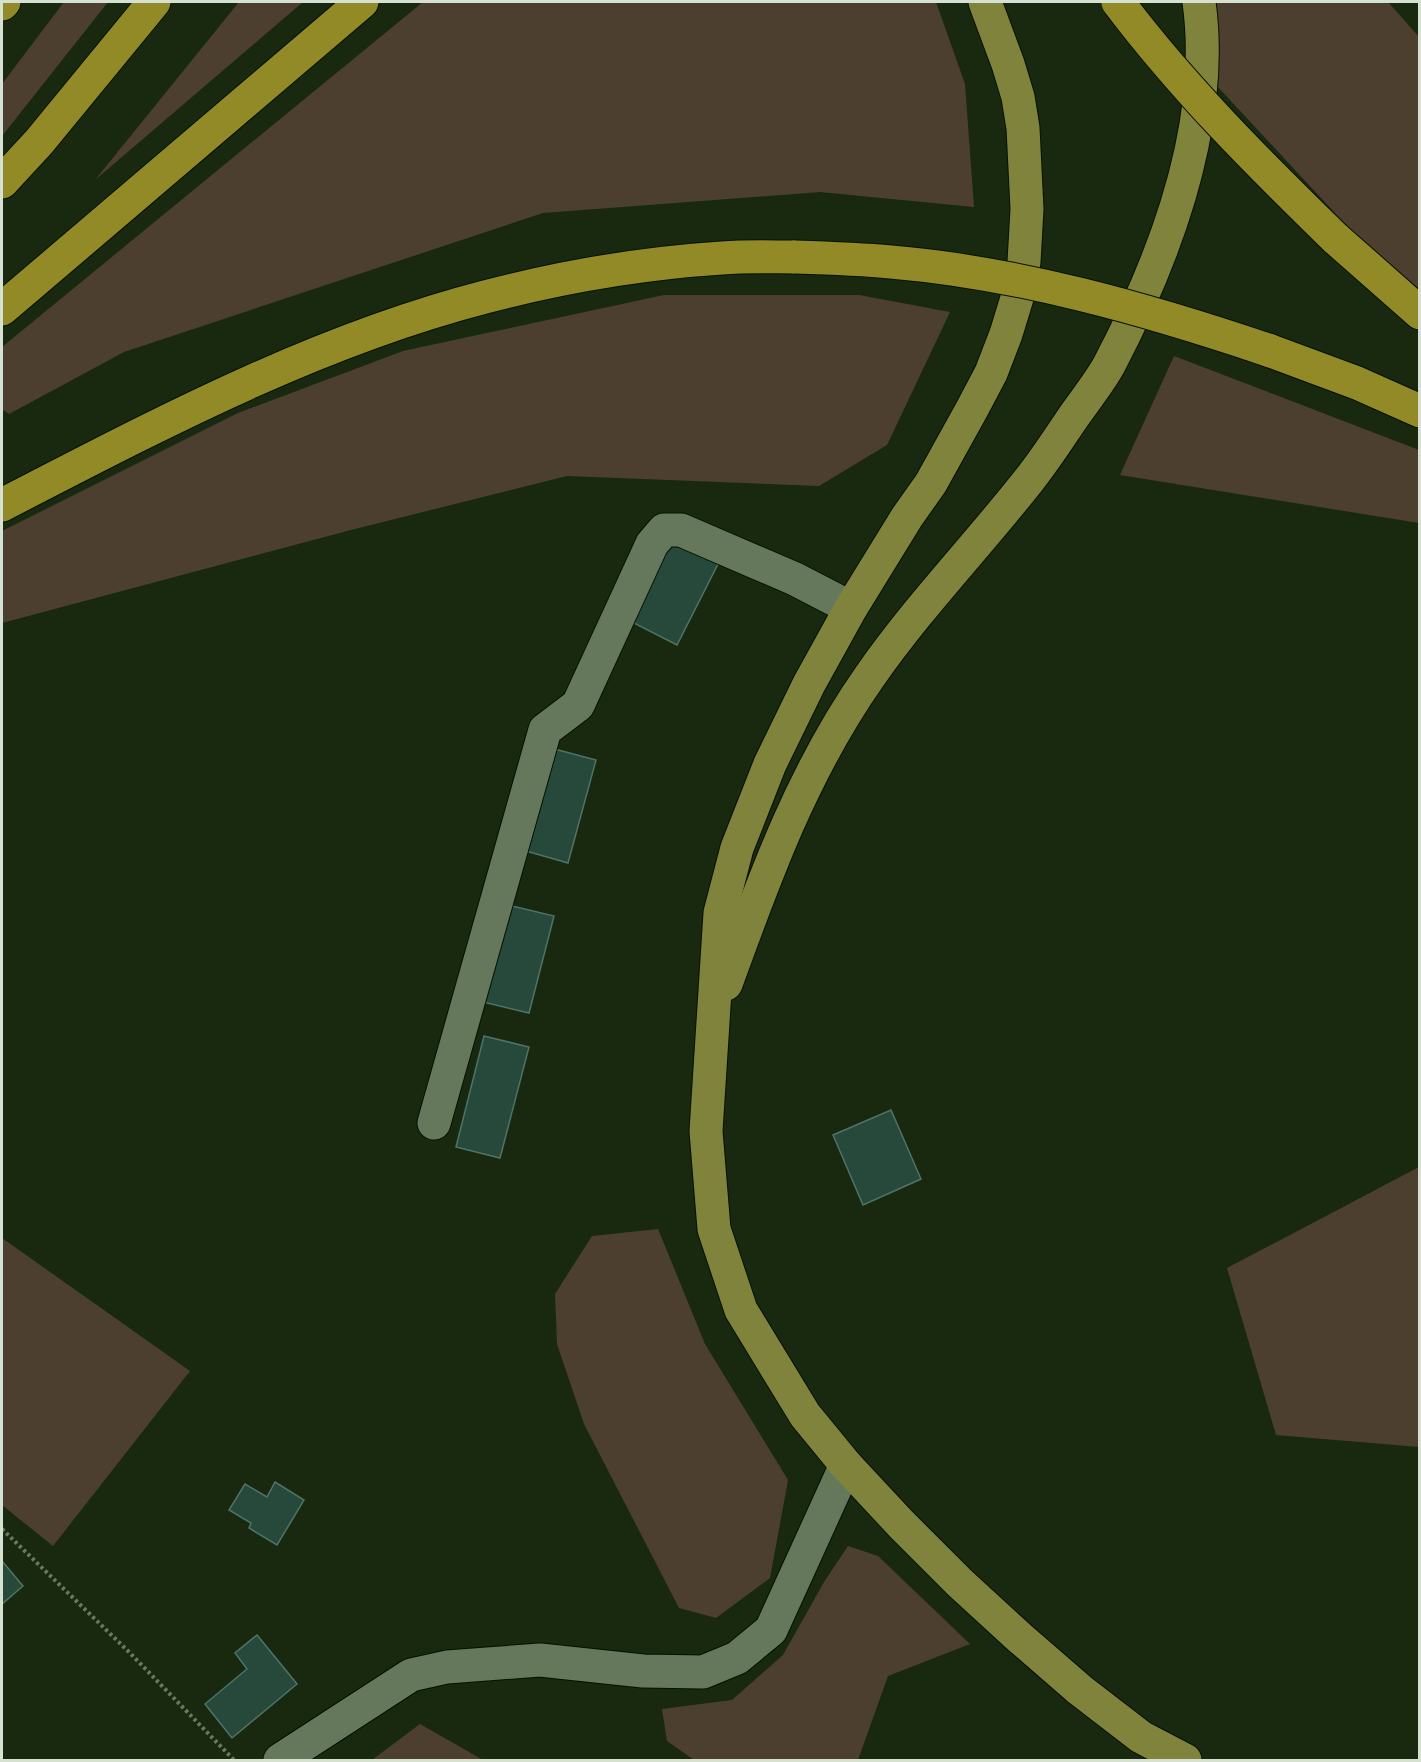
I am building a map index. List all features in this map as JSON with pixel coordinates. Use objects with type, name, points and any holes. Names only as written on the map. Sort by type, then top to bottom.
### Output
[{"type":"highway","points":[[2,182],[39,142],[154,2]]},
{"type":"highway","points":[[2,309],[363,2]]},
{"type":"highway","points":[[1118,2],[1187,86],[1250,154],[1335,238],[1419,314]]},
{"type":"highway","points":[[2,505],[234,389],[321,352],[435,312],[484,297],[533,286],[634,268],[722,258],[795,257],[892,262],[973,273],[1056,289],[1184,322],[1268,350],[1357,383],[1419,411]]},
{"type":"main road","points":[[986,2],[1018,97],[1023,128],[1026,161],[1026,230],[1024,262],[1017,298],[991,373],[931,483],[907,517],[851,608],[809,684],[770,764],[737,849],[720,913],[706,1131],[714,1229],[741,1310],[805,1415],[846,1465],[926,1549],[1020,1638],[1080,1690],[1141,1737],[1185,1761]]},
{"type":"main road","points":[[714,1020],[747,925],[791,814],[823,751],[869,676],[931,597],[1031,478],[1108,368],[1159,258],[1178,205],[1199,108],[1202,63],[1199,2]]},
{"type":"street","points":[[434,1123],[545,730],[578,705],[652,544],[664,530],[681,530],[795,579],[851,608]]},
{"type":"street","points":[[280,1761],[411,1675],[447,1667],[540,1660],[644,1671],[703,1672],[737,1658],[771,1630],[846,1465]]},
{"type":"path","points":[[2,1529],[129,1652],[234,1761]]},
{"type":"shaded area","points":[[64,2],[108,2],[2,136],[2,84]]},
{"type":"shaded area","points":[[239,2],[303,2],[95,180]]},
{"type":"shaded area","points":[[423,2],[936,2],[965,84],[974,207],[820,192],[543,213],[124,352],[9,414],[2,409],[2,347]]},
{"type":"shaded area","points":[[1216,2],[1388,2],[1419,37],[1419,291],[1347,226],[1217,86]]},
{"type":"shaded area","points":[[664,295],[859,295],[950,312],[887,445],[819,486],[567,476],[351,530],[2,623],[2,531],[238,413],[403,351]]},
{"type":"shaded area","points":[[1174,356],[1419,450],[1419,523],[1120,475]]},
{"type":"shaded area","points":[[1419,1167],[1419,1447],[1276,1435],[1227,1268]]},
{"type":"shaded area","points":[[658,1229],[705,1344],[788,1480],[770,1578],[716,1618],[679,1608],[584,1424],[557,1344],[555,1294],[592,1236]]},
{"type":"shaded area","points":[[2,1238],[190,1371],[53,1546],[2,1505]]},
{"type":"shaded area","points":[[848,1546],[878,1556],[970,1644],[888,1676],[858,1760],[694,1760],[667,1741],[662,1709],[732,1700],[783,1655],[824,1582]]},
{"type":"shaded area","points":[[420,1724],[483,1760],[372,1760]]},
{"type":"building","points":[[668,531],[721,558],[677,645],[624,618]]},
{"type":"building","points":[[547,747],[596,760],[568,863],[519,849]]},
{"type":"building","points":[[504,904],[554,916],[529,1013],[479,1001]]},
{"type":"building","points":[[484,1036],[529,1047],[500,1158],[456,1147]]},
{"type":"building","points":[[891,1110],[921,1179],[863,1205],[833,1135]]},
{"type":"building","points":[[275,1482],[304,1500],[277,1545],[249,1528],[251,1523],[229,1510],[245,1484],[267,1497]]},
{"type":"building","points":[[2,1561],[23,1586],[2,1604]]},
{"type":"building","points":[[257,1635],[297,1684],[232,1738],[205,1704],[247,1669],[235,1653]]}]
